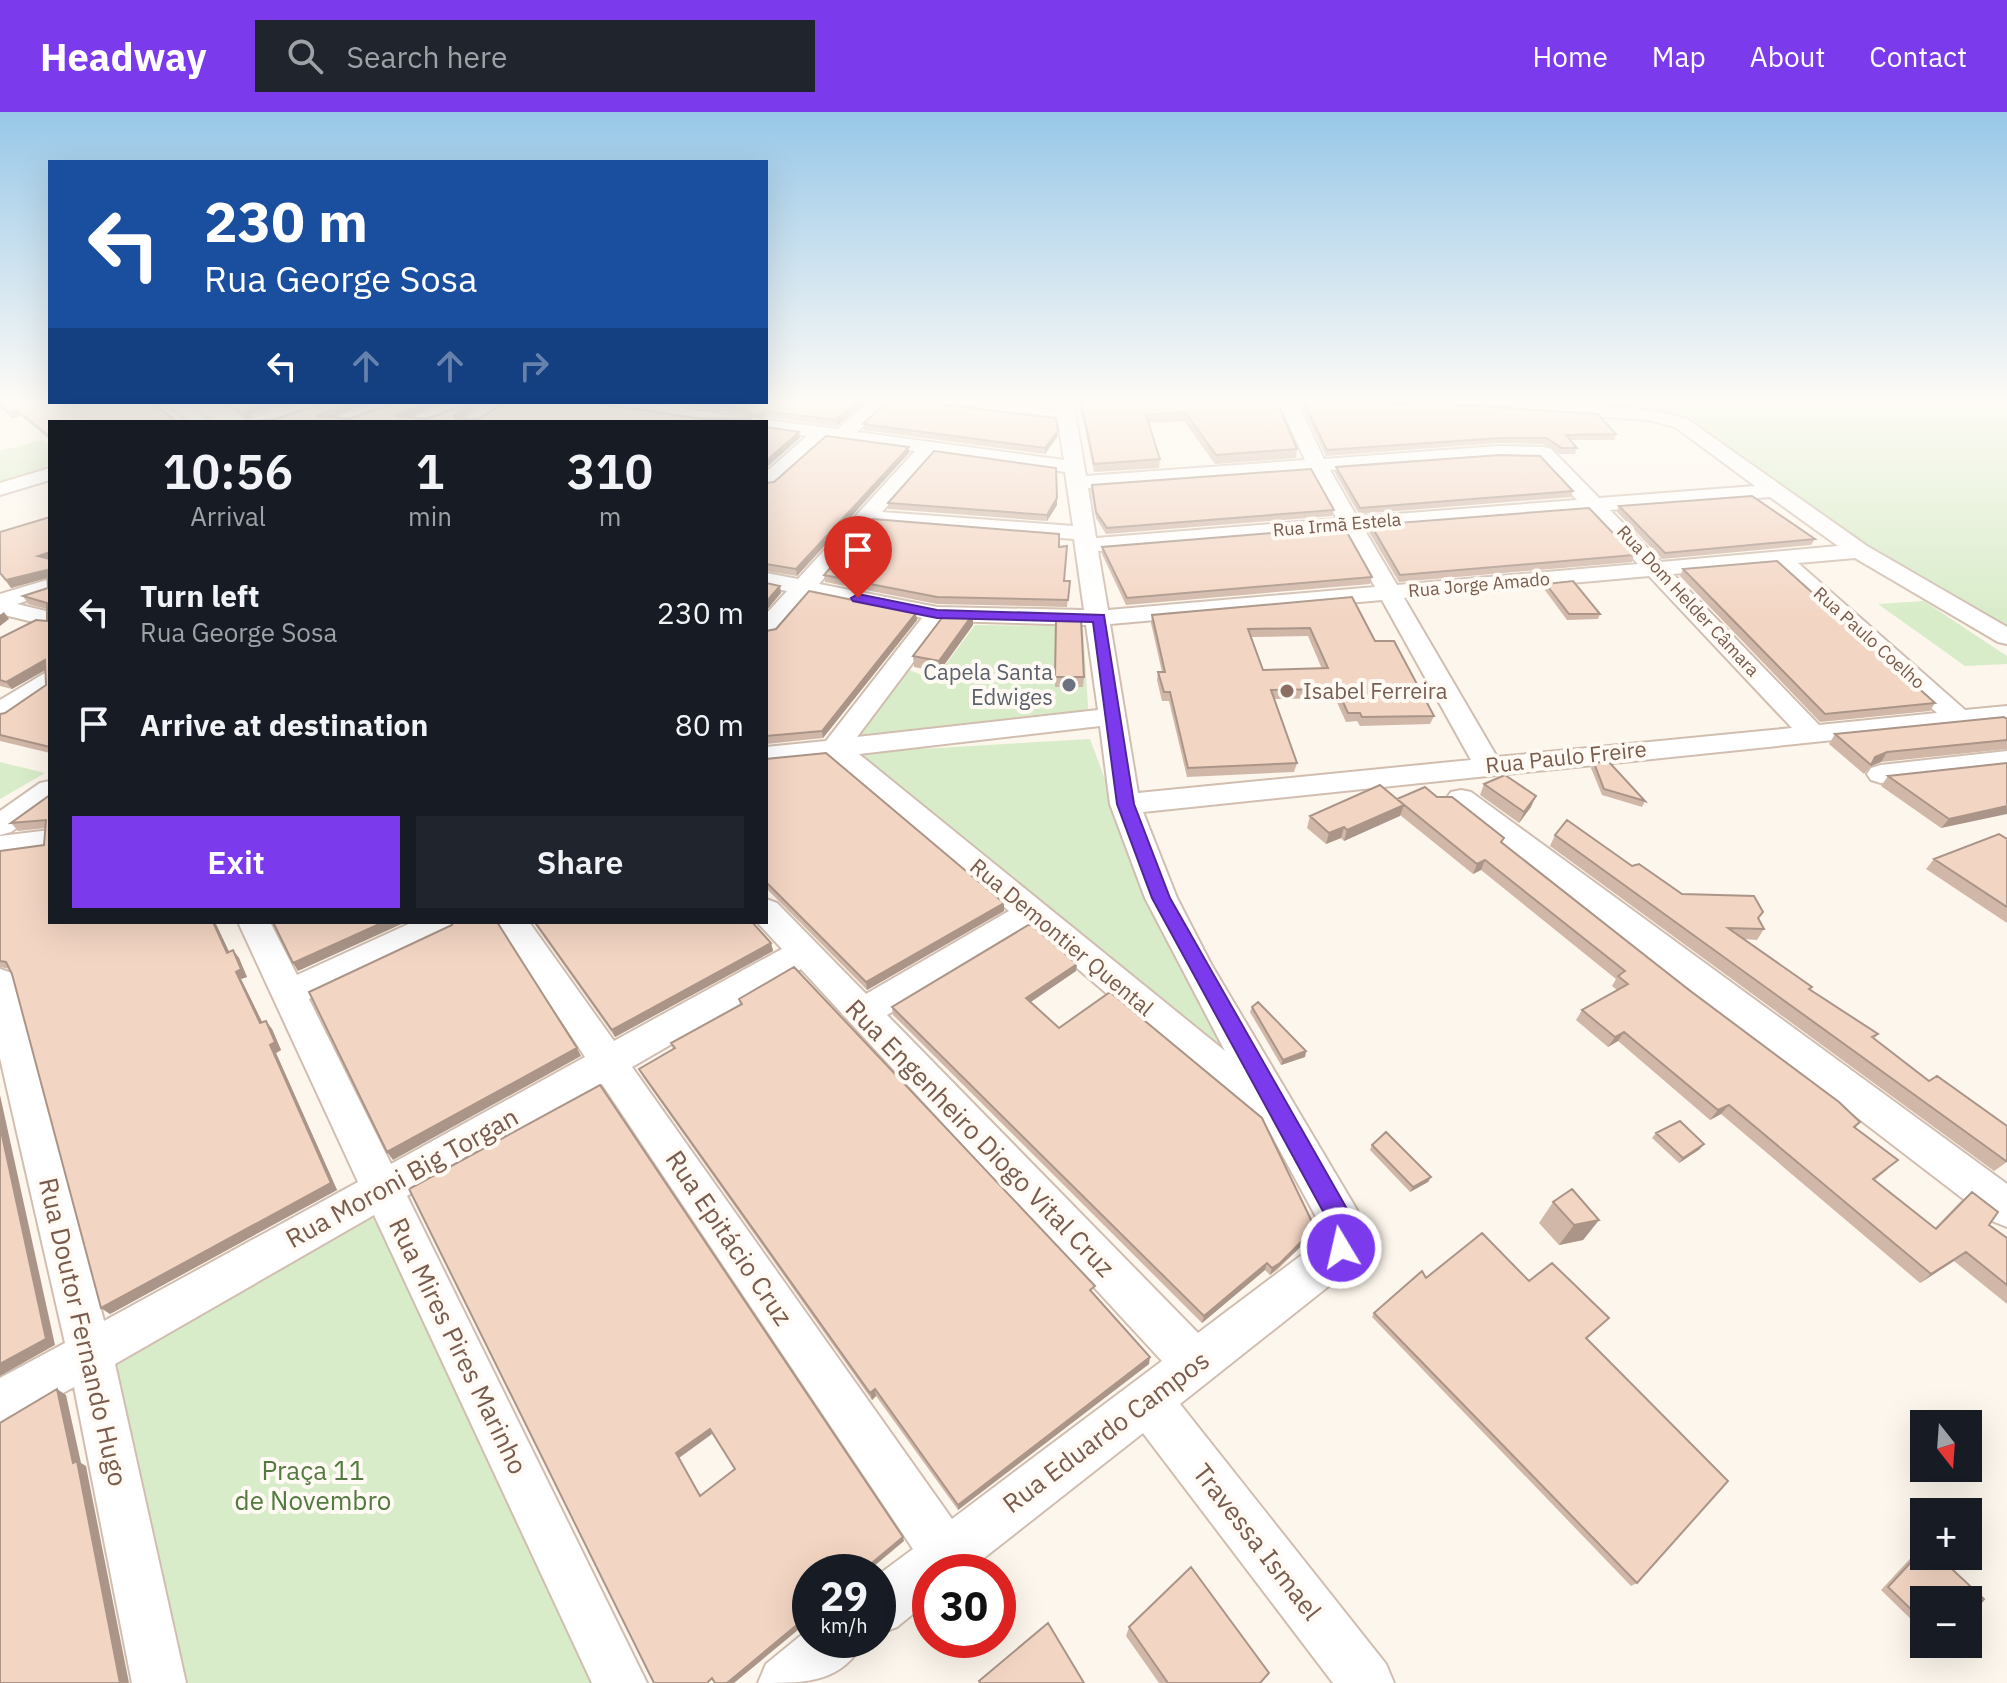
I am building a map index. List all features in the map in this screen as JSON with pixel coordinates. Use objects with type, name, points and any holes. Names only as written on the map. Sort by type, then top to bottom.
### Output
[{"type":"street","points":[[768,627],[908,471]]},
{"type":"street","name":"Rua Dom Helder Câmara","points":[[1056,471],[1075,475],[1187,471]]},
{"type":"street","points":[[1074,471],[1100,618],[1125,804],[1161,898],[1197,969],[1288,1125]]},
{"type":"street","points":[[1320,471],[1488,765]]},
{"type":"street","name":"Rua Dom Helder Câmara","points":[[1565,471],[1812,733]]},
{"type":"street","points":[[1751,471],[1859,551],[2007,637]]},
{"type":"street","points":[[0,489],[48,475]]},
{"type":"street","name":"Rua Irmã Estela","points":[[876,509],[1085,536],[1351,524],[1777,490]]},
{"type":"street","name":"Rua Jorge Amado","points":[[768,580],[937,614],[1100,618],[1859,551]]},
{"type":"street","name":"Rua Paulo Coelho","points":[[1779,558],[1958,718]]},
{"type":"street","points":[[0,605],[48,587]]},
{"type":"street","points":[[0,605],[44,618]]},
{"type":"street","points":[[835,748],[937,614]]},
{"type":"street","points":[[13,631],[44,618]]},
{"type":"street","points":[[0,712],[48,679]]},
{"type":"street","name":"Rua Paulo Freire","points":[[1125,804],[2007,714]]},
{"type":"street","points":[[768,756],[1113,716]]},
{"type":"street","name":"Rua Demontier Quental","points":[[835,748],[1288,1125]]},
{"type":"street","points":[[1881,774],[2007,760]]},
{"type":"street","points":[[0,825],[48,791]]},
{"type":"street","points":[[1461,799],[2007,1208]]},
{"type":"street","points":[[0,846],[48,840]]},
{"type":"street","points":[[861,1014],[1032,912]]},
{"type":"street","name":"Rua Engenheiro Diogo Vital Cruz","points":[[768,913],[1196,1364]]},
{"type":"street","name":"Rua Mires Pires Marinho","points":[[255,924],[620,1683]]},
{"type":"street","points":[[290,993],[439,924]]},
{"type":"street","name":"Rua Epitácio Cruz","points":[[513,924],[946,1554]]},
{"type":"street","name":"Rua Moroni Big Torgan","points":[[0,1404],[804,952]]},
{"type":"street","name":"Rua Doutor Fernando Hugo","points":[[0,982],[90,1353],[159,1683]]},
{"type":"street","name":"Rua Eduardo Campos","points":[[946,1554],[1334,1256],[1343,1241],[1342,1223],[1288,1125]]},
{"type":"street","name":"Travessa Ismael","points":[[1147,1400],[1367,1683]]},
{"type":"street","name":"Rua Eduardo Campos","points":[[896,1594],[912,1581]]},
{"type":"street","points":[[785,1683],[816,1658]]},
{"type":"green space","points":[[0,471],[38,471],[0,482]]},
{"type":"green space","points":[[1748,471],[2007,471],[2007,635],[1856,546]]},
{"type":"green space","points":[[1924,601],[2007,656],[2007,664],[1965,666],[1878,604]]},
{"type":"green space","points":[[975,625],[1083,626],[1089,722],[846,743],[902,667],[934,680]]},
{"type":"green space","points":[[1090,739],[1137,865],[1247,1071],[852,753]]},
{"type":"green space","points":[[0,762],[45,773],[0,799]]},
{"type":"green space","name":"Praça 11 de Novembro","points":[[384,1192],[632,1683],[158,1683],[78,1360]]},
{"type":"building","points":[[786,471],[886,471],[796,569],[768,564],[768,483],[774,482]]},
{"type":"building","points":[[916,471],[1056,471],[1057,498],[1047,515],[888,503]]},
{"type":"building","points":[[1312,471],[1334,510],[1107,528],[1096,512],[1092,485]]},
{"type":"building","points":[[1339,471],[1554,471],[1573,491],[1360,508]]},
{"type":"building","points":[[1752,496],[1815,539],[1665,553],[1619,506]]},
{"type":"building","points":[[1589,508],[1634,555],[1400,575],[1371,525]]},
{"type":"building","points":[[48,518],[48,553],[38,556],[48,558],[48,588],[47,570],[6,580],[0,573],[0,532]]},
{"type":"building","points":[[873,519],[1059,534],[1059,547],[1067,546],[1064,581],[1070,581],[1068,600],[937,597],[824,575]]},
{"type":"building","points":[[1344,527],[1372,577],[1127,598],[1102,547]]},
{"type":"building","points":[[1777,561],[1935,703],[1825,714],[1683,569]]},
{"type":"building","points":[[1573,581],[1600,614],[1569,614],[1546,584]]},
{"type":"building","points":[[768,583],[780,586],[768,600]]},
{"type":"building","points":[[48,588],[48,747],[0,735],[0,714],[46,685],[45,660],[6,682],[0,680],[0,638],[36,620],[47,621],[47,603],[23,596]]},
{"type":"building","points":[[809,591],[916,613],[822,731],[768,736],[768,631],[776,629]]},
{"type":"building","name":"Isabel Ferreira","points":[[1352,597],[1375,641],[1394,641],[1434,716],[1362,717],[1360,713],[1348,713],[1337,689],[1271,690],[1297,763],[1188,768],[1170,692],[1164,692],[1158,672],[1165,672],[1152,615]],"holes":[[[1310,628],[1328,668],[1263,670],[1248,629]]]},
{"type":"building","points":[[945,614],[973,614],[939,661],[913,656]]},
{"type":"building","points":[[1056,619],[1081,619],[1084,677],[1055,677]]},
{"type":"building","points":[[2007,719],[2007,740],[1887,752],[1875,757],[1871,765],[1835,734]]},
{"type":"building","points":[[826,753],[1004,903],[866,982],[768,884],[768,759]]},
{"type":"building","points":[[1608,761],[1645,801],[1604,789],[1594,763]]},
{"type":"building","points":[[2007,763],[2007,806],[1949,819],[1888,776]]},
{"type":"building","points":[[1505,775],[1536,796],[1524,812],[1484,784]]},
{"type":"building","points":[[1380,785],[1404,805],[1347,830],[1344,827],[1329,833],[1310,816]]},
{"type":"building","points":[[1425,787],[1437,797],[1452,797],[1504,838],[1501,842],[1689,990],[1839,1102],[1860,1122],[1854,1127],[1898,1160],[1873,1179],[1936,1229],[1972,1192],[1998,1212],[1989,1225],[2007,1238],[2007,1285],[1966,1252],[1931,1274],[1729,1105],[1718,1110],[1624,1032],[1615,1037],[1582,1010],[1628,984],[1618,976],[1625,971],[1485,860],[1477,864],[1397,799]]},
{"type":"building","points":[[48,796],[48,924],[214,924],[227,953],[233,950],[241,969],[236,972],[260,1023],[266,1021],[275,1042],[270,1045],[331,1183],[101,1308],[12,974],[6,962],[0,961],[0,851],[44,845],[46,820],[11,823]]},
{"type":"building","points":[[1567,820],[1632,866],[1639,864],[1682,894],[1754,896],[1763,912],[1758,918],[1764,929],[1728,928],[1812,987],[1809,989],[1878,1034],[1872,1037],[1929,1081],[1937,1076],[2007,1126],[2007,1160],[1555,835]]},
{"type":"building","points":[[1999,834],[2007,839],[2007,907],[1934,859]]},
{"type":"building","points":[[274,924],[380,924],[293,963]]},
{"type":"building","points":[[498,924],[577,1048],[387,1152],[309,992],[452,925]]},
{"type":"building","points":[[536,924],[754,924],[771,943],[612,1030]]},
{"type":"building","points":[[1030,924],[1077,964],[1026,998],[1059,1028],[1110,992],[1262,1118],[1315,1228],[1280,1263],[1272,1268],[1267,1263],[1204,1316],[892,1007]]},
{"type":"building","points":[[794,967],[1095,1286],[1090,1290],[1150,1357],[958,1505],[875,1389],[870,1393],[639,1069],[675,1048],[671,1043],[742,1004],[739,999]]},
{"type":"building","points":[[1258,1002],[1306,1051],[1283,1060],[1252,1007]]},
{"type":"building","points":[[600,1085],[903,1537],[883,1554],[792,1554],[792,1629],[727,1683],[715,1683],[712,1678],[707,1683],[654,1683],[409,1189]],"holes":[[[710,1429],[735,1469],[700,1496],[676,1453]]]},
{"type":"building","points":[[1680,1121],[1704,1144],[1683,1158],[1656,1133]]},
{"type":"building","points":[[0,1126],[46,1339],[0,1364]]},
{"type":"building","points":[[1386,1132],[1431,1177],[1413,1187],[1372,1145]]},
{"type":"building","points":[[1572,1189],[1599,1220],[1574,1225],[1553,1202]]},
{"type":"building","points":[[1482,1233],[1529,1281],[1552,1263],[1609,1318],[1586,1338],[1728,1481],[1637,1583],[1374,1313],[1422,1271],[1426,1278]]},
{"type":"building","points":[[57,1389],[73,1463],[77,1461],[120,1683],[0,1683],[0,1423]]},
{"type":"building","points":[[1910,1563],[1910,1570],[1953,1570],[1970,1586],[1910,1586],[1910,1608],[1888,1587]]},
{"type":"building","points":[[1191,1567],[1269,1673],[1260,1683],[1168,1683],[1129,1627]]},
{"type":"building","points":[[1048,1623],[1084,1683],[980,1683],[1006,1658],[1016,1658],[1016,1650]]},
{"type":"place","name":"Capela Santa Edwiges","points":[[1069,685]]},
{"type":"place","name":"Isabel Ferreira","points":[[1287,691]]},
{"type":"route","points":[[858,598],[937,614],[1100,618],[1125,804],[1161,898],[1197,969],[1342,1223],[1341,1248]]}]
